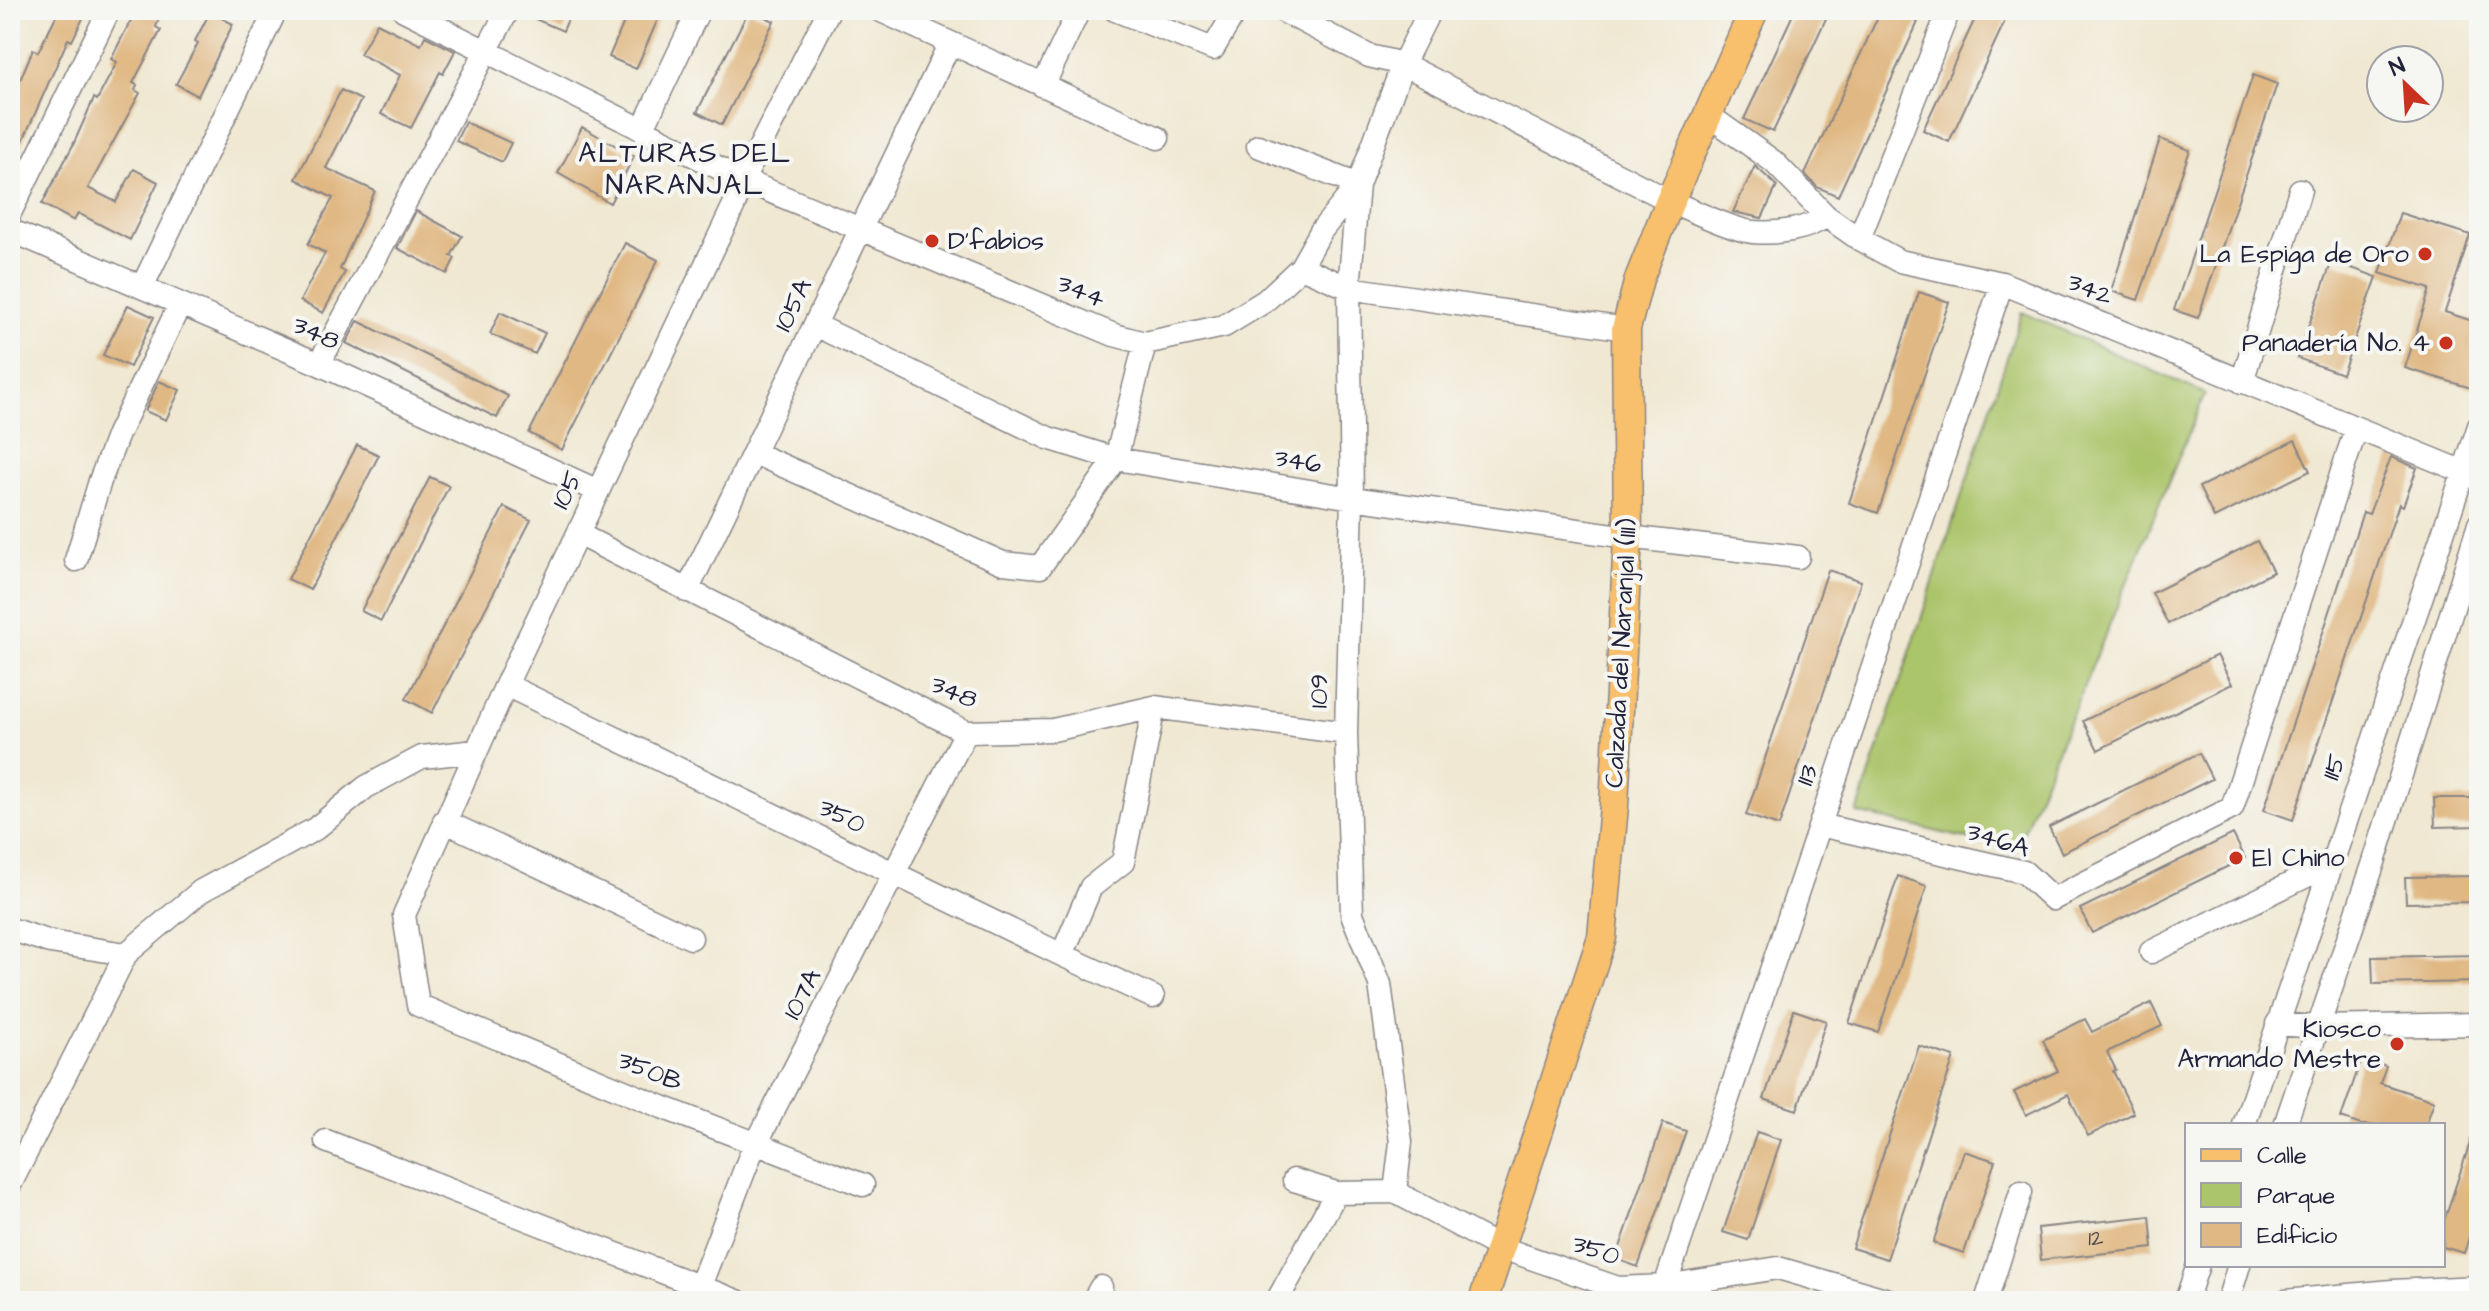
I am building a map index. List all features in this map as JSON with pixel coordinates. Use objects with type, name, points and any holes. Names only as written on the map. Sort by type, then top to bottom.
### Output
[{"type":"main road","name":"Calzada del Naranjal (111)","points":[[1483,1301],[1602,937],[1614,806],[1628,537],[1626,329],[1639,279],[1670,201],[1754,10]]},
{"type":"street","points":[[10,213],[109,10]]},
{"type":"street","points":[[142,287],[276,10]]},
{"type":"street","name":"344","points":[[404,10],[743,180],[1114,335],[1145,343],[1224,326],[1265,301],[1301,267]]},
{"type":"street","points":[[319,364],[488,53],[508,10]]},
{"type":"street","points":[[643,128],[699,10]]},
{"type":"street","points":[[879,10],[1158,138]]},
{"type":"street","points":[[1043,86],[1079,10]]},
{"type":"street","points":[[1115,10],[1213,49],[1236,10]]},
{"type":"street","points":[[1281,10],[1369,56],[1403,64],[1670,201],[1752,232],[1813,226],[1826,216]]},
{"type":"street","name":"109","points":[[1395,1192],[1401,1142],[1380,984],[1352,914],[1346,733],[1352,498],[1349,288],[1358,185],[1403,64],[1430,10]]},
{"type":"street","points":[[1859,239],[1949,10]]},
{"type":"street","name":"105","points":[[418,1005],[404,915],[506,685],[734,205],[821,12]]},
{"type":"street","name":"105A","points":[[687,591],[950,43]]},
{"type":"street","name":"342","points":[[1708,115],[1774,162],[1826,216],[1899,261],[2002,283],[2471,475]]},
{"type":"street","points":[[1258,146],[1358,185]]},
{"type":"street","name":"109","points":[[1301,267],[1321,231],[1358,185]]},
{"type":"street","points":[[2242,382],[2300,190]]},
{"type":"street","name":"348","points":[[10,230],[319,364],[598,491]]},
{"type":"street","points":[[1301,267],[1349,288],[1626,329]]},
{"type":"street","name":"113","points":[[1665,1286],[2002,283]]},
{"type":"street","points":[[76,560],[118,434],[180,304]]},
{"type":"street","name":"346","points":[[815,325],[1048,438],[1116,459],[1352,498],[1628,537],[1798,557]]},
{"type":"street","points":[[754,453],[1003,563],[1040,567],[1116,459],[1145,343]]},
{"type":"street","name":"115","points":[[2245,1123],[2331,864],[2471,475],[2479,426]]},
{"type":"street","name":"346A","points":[[1820,825],[2024,872],[2053,899],[2232,808],[2356,429]]},
{"type":"street","points":[[2286,1123],[2374,862],[2479,524]]},
{"type":"street","name":"348","points":[[578,534],[966,732],[1053,730],[1154,707],[1346,733]]},
{"type":"street","name":"350","points":[[506,685],[1153,997]]},
{"type":"street","points":[[1062,955],[1091,887],[1123,862],[1154,707]]},
{"type":"street","name":"107A","points":[[700,1286],[757,1143],[966,732]]},
{"type":"street","points":[[10,1185],[126,954],[201,891],[315,829],[366,787],[422,757],[476,751]]},
{"type":"street","points":[[444,821],[691,938]]},
{"type":"street","points":[[2151,952],[2331,864]]},
{"type":"street","points":[[10,929],[50,942],[126,954]]},
{"type":"street","name":"350B","points":[[418,1005],[662,1107],[863,1185]]},
{"type":"street","points":[[2277,1024],[2317,1027],[2479,1024]]},
{"type":"street","points":[[326,1141],[737,1301]]},
{"type":"street","name":"350","points":[[1294,1180],[1336,1193],[1395,1192],[1499,1247],[1618,1288],[1665,1286],[1778,1268],[1892,1301]]},
{"type":"street","points":[[1986,1301],[2021,1192]]},
{"type":"street","points":[[1277,1301],[1336,1193]]},
{"type":"street","points":[[2186,1301],[2197,1267]]},
{"type":"street","points":[[2228,1301],[2238,1267]]},
{"type":"street","points":[[2285,1301],[2479,1287]]},
{"type":"green space","points":[[2022,312],[2205,394],[2016,850],[1857,813]]},
{"type":"building","points":[[59,10],[87,10],[72,41],[68,39],[10,170],[10,104],[33,49],[38,52]]},
{"type":"building","points":[[136,10],[162,10],[156,27],[161,30],[133,83],[140,93],[88,188],[116,202],[134,169],[158,182],[130,240],[78,213],[74,221],[42,204],[94,98],[97,100],[117,62],[111,59]]},
{"type":"building","points":[[522,10],[572,10],[563,31],[521,13]]},
{"type":"building","points":[[629,10],[662,10],[636,69],[609,57]]},
{"type":"building","points":[[749,10],[774,21],[722,125],[697,112]]},
{"type":"building","points":[[1795,10],[1830,10],[1773,132],[1744,119]]},
{"type":"building","points":[[1881,10],[1890,10],[1918,22],[1838,196],[1817,187],[1805,174]]},
{"type":"building","points":[[1979,10],[2010,10],[1949,142],[1923,130]]},
{"type":"building","points":[[210,12],[233,24],[198,96],[176,84]]},
{"type":"building","points":[[377,23],[421,45],[425,36],[455,51],[443,74],[440,72],[411,128],[381,114],[400,75],[360,54]]},
{"type":"building","points":[[2253,75],[2277,84],[2198,318],[2174,310]]},
{"type":"building","points":[[341,90],[361,100],[326,168],[375,191],[340,269],[345,272],[323,313],[300,301],[325,253],[308,244],[333,198],[296,179]]},
{"type":"building","points":[[465,122],[511,143],[502,162],[456,141]]},
{"type":"building","points":[[582,127],[634,156],[610,203],[558,173]]},
{"type":"building","points":[[2160,139],[2190,150],[2138,300],[2111,291]]},
{"type":"building","points":[[1755,166],[1777,186],[1762,218],[1733,212]]},
{"type":"building","points":[[416,211],[462,236],[451,256],[455,258],[447,274],[397,248]]},
{"type":"building","points":[[2400,213],[2470,235],[2445,312],[2479,323],[2479,363],[2471,388],[2405,368],[2430,289],[2380,273]]},
{"type":"building","points":[[625,243],[658,260],[562,450],[529,433]]},
{"type":"building","points":[[2332,261],[2377,277],[2342,374],[2297,358]]},
{"type":"building","points":[[1919,292],[1949,302],[1878,513],[1849,503]]},
{"type":"building","points":[[128,305],[154,317],[130,367],[103,355]]},
{"type":"building","points":[[500,312],[545,333],[535,354],[490,334]]},
{"type":"building","points":[[358,321],[508,396],[497,418],[346,343]]},
{"type":"building","points":[[159,381],[180,390],[166,420],[145,411]]},
{"type":"building","points":[[2295,440],[2310,471],[2214,518],[2199,487]]},
{"type":"building","points":[[357,445],[379,455],[310,590],[288,579]]},
{"type":"building","points":[[2391,457],[2417,468],[2403,506],[2399,504],[2293,820],[2264,810],[2363,512],[2369,514]]},
{"type":"building","points":[[430,477],[449,486],[381,621],[361,611]]},
{"type":"building","points":[[504,507],[531,520],[432,713],[406,699]]},
{"type":"building","points":[[2257,541],[2273,572],[2168,624],[2152,593]]},
{"type":"building","points":[[1828,570],[1861,581],[1779,826],[1746,815]]},
{"type":"building","points":[[2217,655],[2232,684],[2098,750],[2083,721]]},
{"type":"building","points":[[2199,753],[2212,779],[2062,853],[2049,827]]},
{"type":"building","points":[[2434,798],[2479,798],[2479,826],[2435,827]]},
{"type":"building","points":[[2233,834],[2245,858],[2092,933],[2080,909]]},
{"type":"building","points":[[1898,876],[1927,886],[1878,1032],[1849,1023]]},
{"type":"building","points":[[2479,876],[2479,902],[2406,903],[2405,877]]},
{"type":"building","points":[[2479,955],[2479,982],[2373,984],[2372,957]]},
{"type":"building","points":[[2151,1003],[2162,1026],[2107,1052],[2134,1113],[2088,1136],[2068,1094],[2026,1115],[2014,1092],[2058,1071],[2043,1040],[2085,1019],[2092,1032]]},
{"type":"building","points":[[1794,1010],[1826,1021],[1797,1110],[1764,1099]]},
{"type":"building","points":[[1919,1046],[1954,1057],[1887,1259],[1852,1248]]},
{"type":"building","points":[[2362,1058],[2386,1066],[2380,1083],[2434,1101],[2427,1123],[2355,1123],[2341,1118]]},
{"type":"building","points":[[1663,1123],[1686,1131],[1638,1267],[1616,1259]]},
{"type":"building","points":[[2476,1125],[2479,1126],[2479,1207],[2464,1253],[2445,1248],[2445,1218]]},
{"type":"building","points":[[1757,1132],[1781,1140],[1748,1240],[1723,1232]]},
{"type":"building","points":[[1964,1151],[1995,1161],[1964,1253],[1933,1243]]},
{"type":"building","points":[[2150,1216],[2153,1248],[2041,1260],[2038,1228]]},
{"type":"place","name":"D'fabios","points":[[932,241]]},
{"type":"place","name":"La Espiga de Oro","points":[[2425,254]]},
{"type":"place","name":"Panadería No. 4","points":[[2446,343]]},
{"type":"place","name":"El Chino","points":[[2236,858]]},
{"type":"place","name":"Kiosco Armando Mestre","points":[[2397,1044]]},
{"type":"district","name":"ALTURAS DEL NARANJAL","points":[[685,169]]}]
